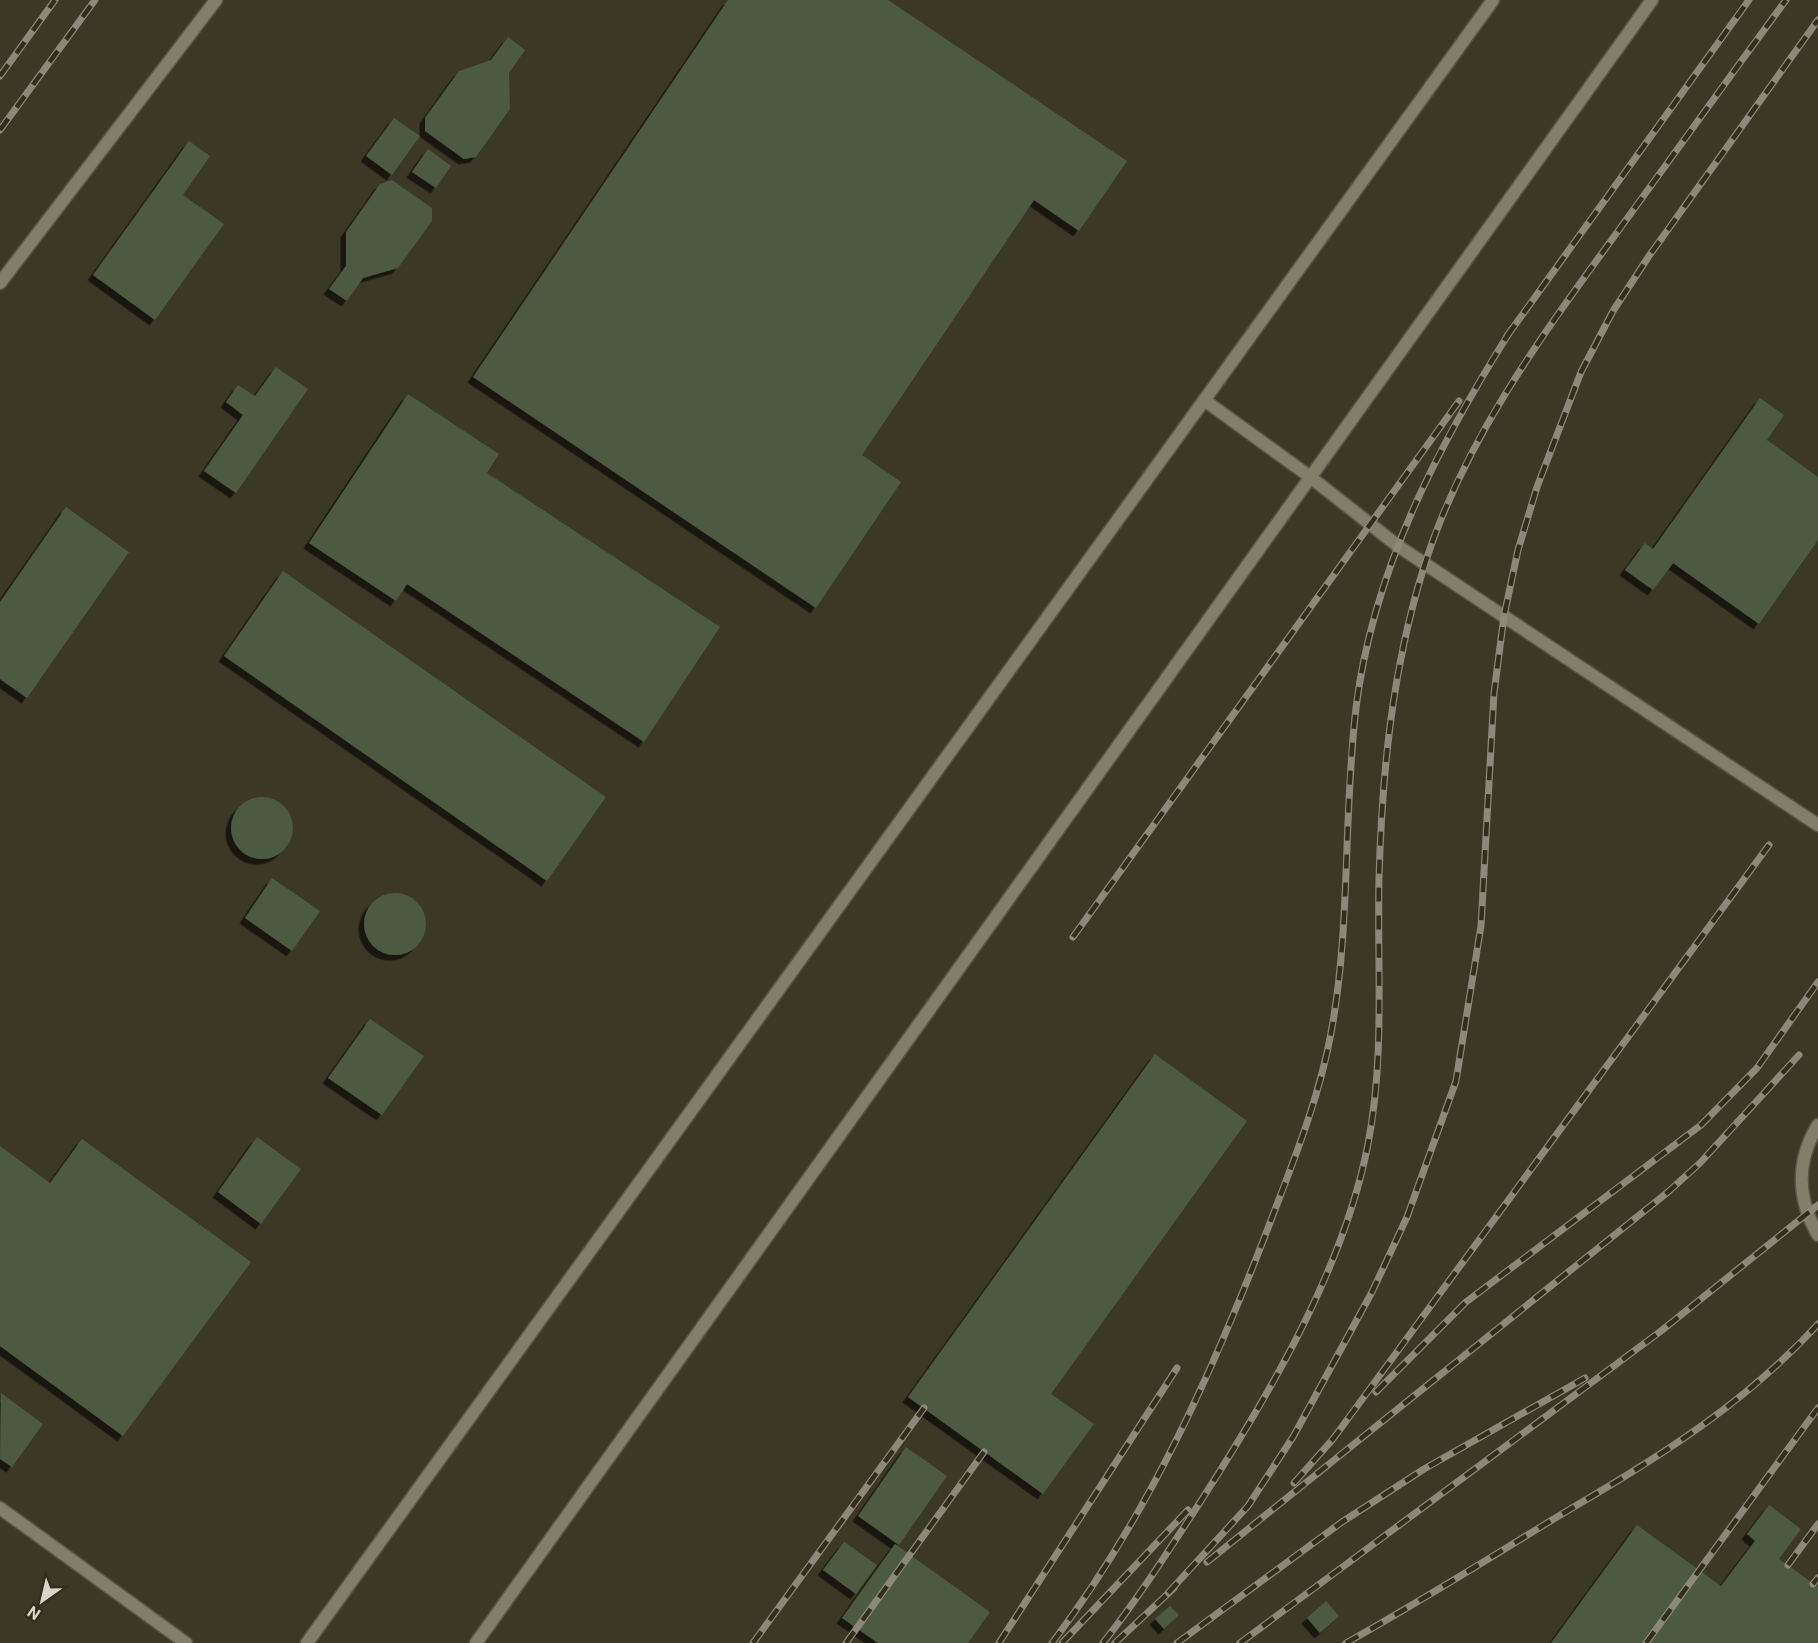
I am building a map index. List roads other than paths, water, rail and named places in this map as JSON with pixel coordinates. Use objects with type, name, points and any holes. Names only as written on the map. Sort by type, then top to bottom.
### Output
[{"type":"lane","points":[[0,282],[216,0]]},
{"type":"lane","points":[[307,1643],[1492,0]]},
{"type":"lane","points":[[476,1643],[815,1172],[1309,476],[1652,0]]},
{"type":"lane","points":[[1204,400],[1309,476],[1398,546],[1818,825]]},
{"type":"lane","points":[[1818,1125],[1805,1150],[1800,1183],[1806,1215],[1818,1235]]},
{"type":"lane","points":[[0,1508],[186,1643]]},
{"type":"railway","points":[[0,76],[55,0]]},
{"type":"railway","points":[[0,130],[95,0]]},
{"type":"railway","points":[[1507,336],[1749,0]]},
{"type":"railway","points":[[1103,1643],[1140,1593],[1197,1507],[1275,1378],[1322,1286],[1357,1191],[1368,1144],[1377,1078],[1380,839],[1386,761],[1403,646],[1423,570],[1439,524],[1480,438],[1530,356],[1786,0]]},
{"type":"railway","points":[[1168,1593],[1248,1506],[1293,1437],[1372,1292],[1407,1217],[1456,1081],[1481,926],[1494,693],[1504,616],[1518,550],[1537,487],[1581,372],[1613,311],[1649,256],[1818,20]]},
{"type":"railway","points":[[1052,1643],[1086,1596],[1117,1547],[1173,1447],[1244,1290],[1302,1136],[1319,1085],[1337,993],[1342,952],[1349,789],[1356,708],[1377,607],[1393,558],[1434,464],[1511,330]]},
{"type":"railway","points":[[1073,937],[1459,401]]},
{"type":"railway","points":[[1294,1483],[1333,1439],[1769,845]]},
{"type":"railway","points":[[1376,1392],[1466,1302],[1701,1125],[1757,1068],[1818,982]]},
{"type":"railway","points":[[1207,1562],[1668,1192],[1700,1163],[1799,1055]]},
{"type":"railway","points":[[1240,1643],[1661,1331],[1818,1205]]},
{"type":"railway","points":[[1346,1643],[1670,1447],[1763,1378],[1818,1324]]},
{"type":"railway","points":[[999,1643],[1177,1368]]},
{"type":"railway","points":[[1177,1643],[1342,1522],[1424,1469],[1585,1378]]},
{"type":"railway","points":[[753,1643],[924,1408]]},
{"type":"railway","points":[[1646,1643],[1818,1408]]},
{"type":"railway","points":[[846,1643],[984,1452]]},
{"type":"railway","points":[[1062,1643],[1188,1510]]},
{"type":"railway","points":[[1788,1565],[1818,1524]]},
{"type":"railway","points":[[1813,1584],[1818,1578]]},
{"type":"railway","points":[[1115,1643],[1174,1588]]}]
